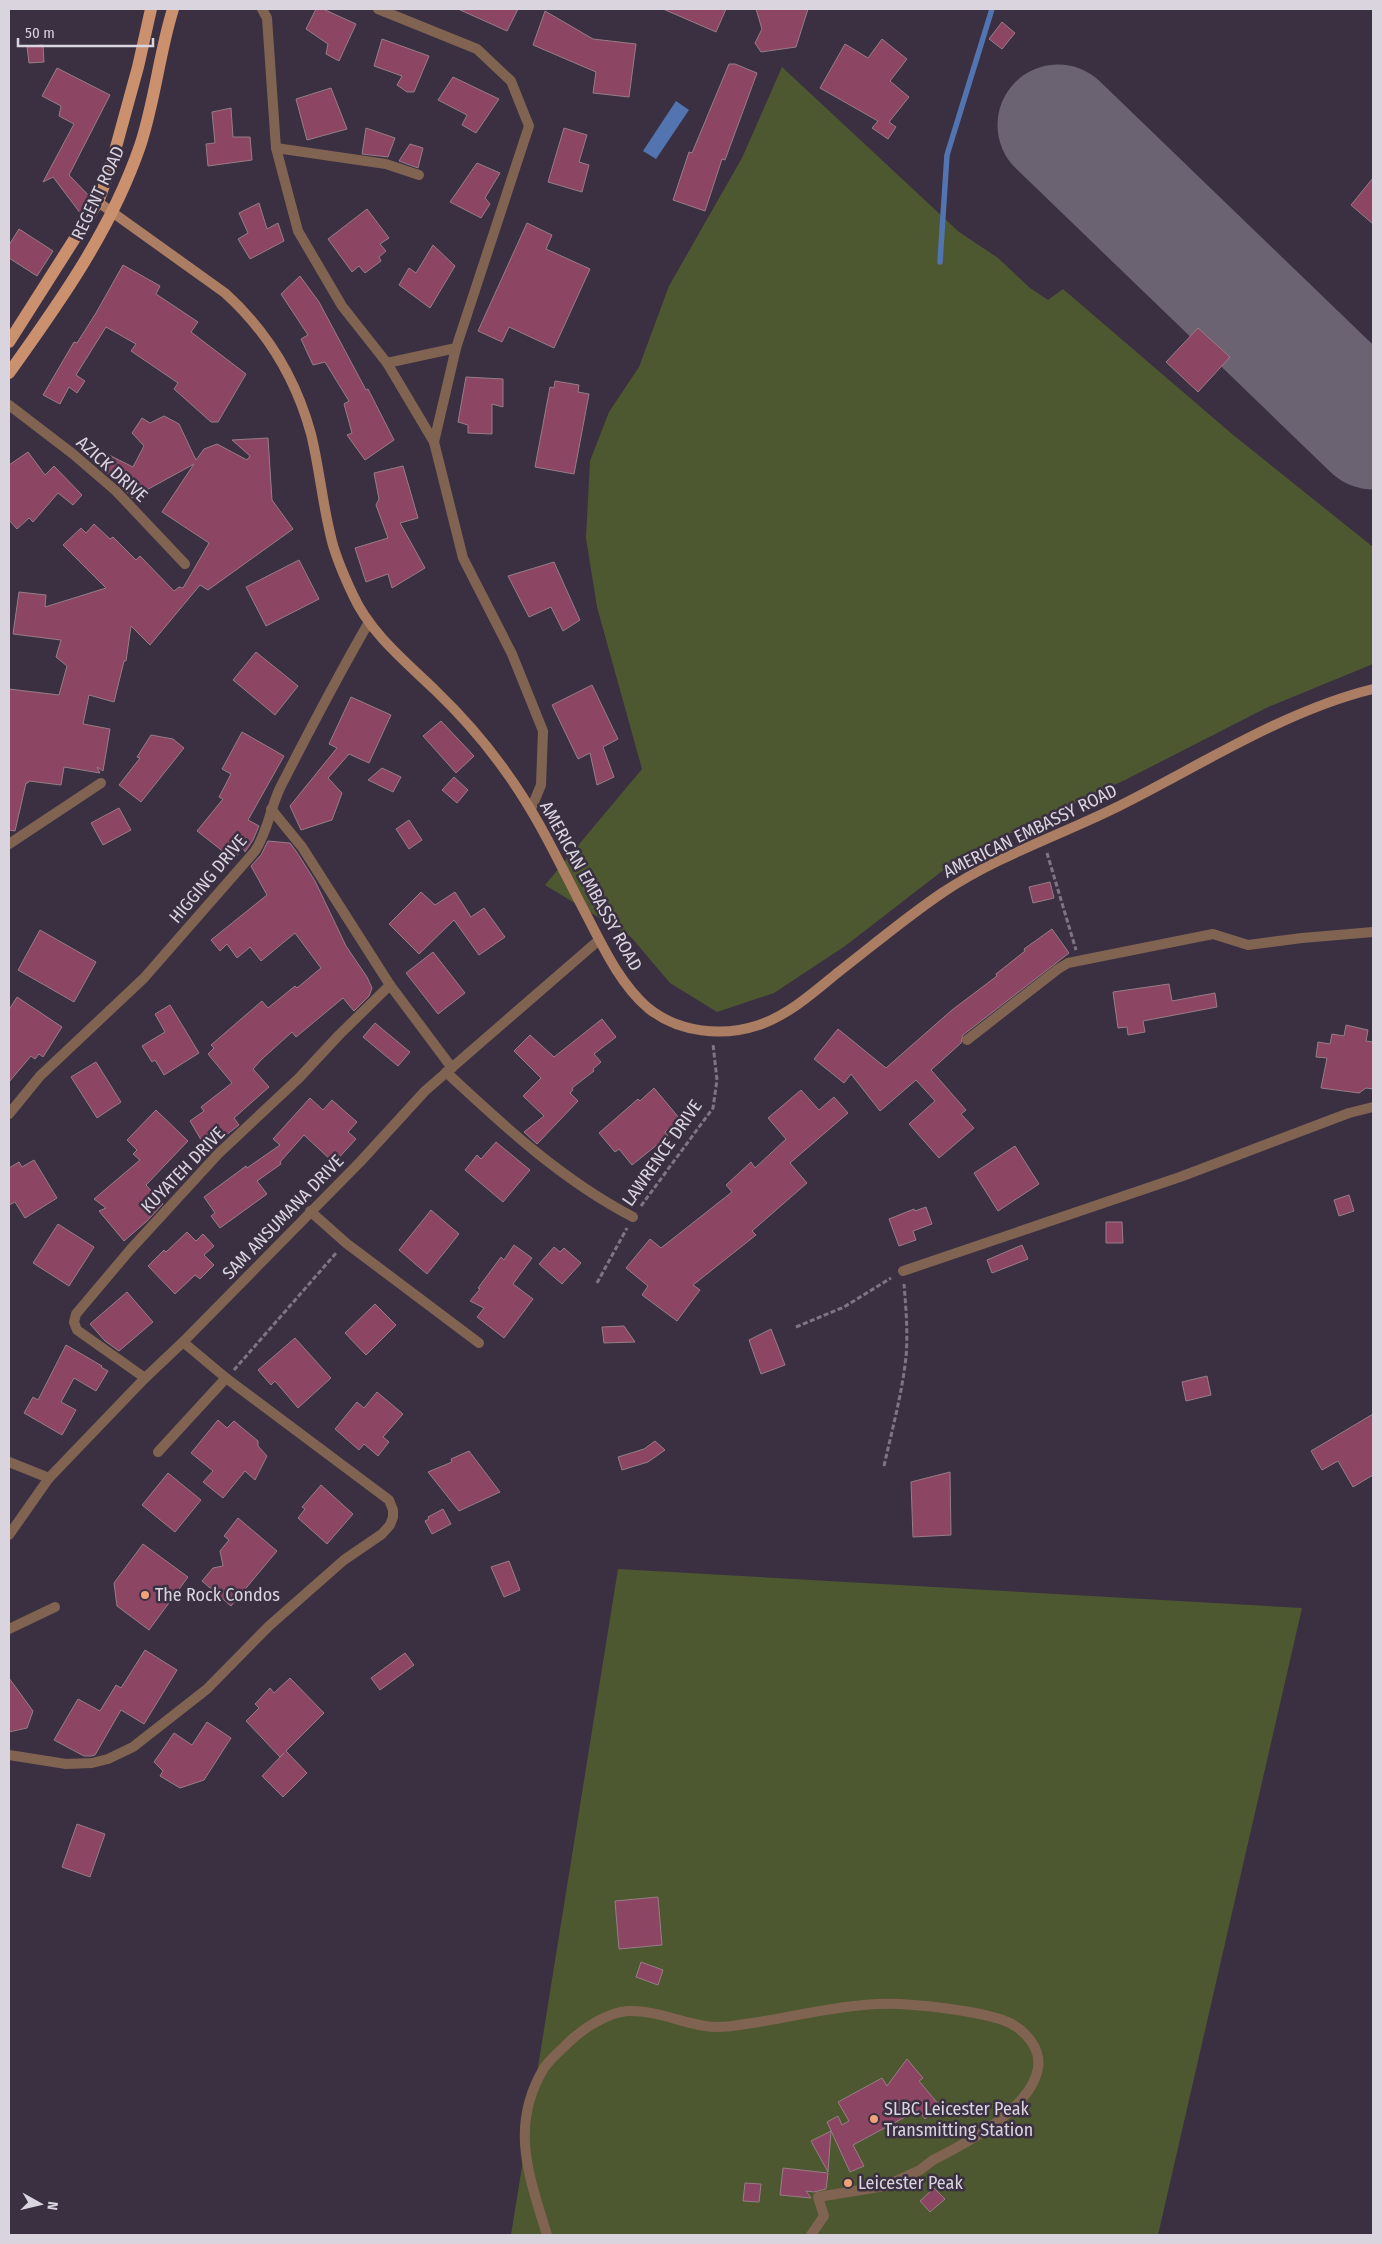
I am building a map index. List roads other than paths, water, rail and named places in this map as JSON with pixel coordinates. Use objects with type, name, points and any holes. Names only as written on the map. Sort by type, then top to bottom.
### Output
[{"type":"main road","name":"REGENT ROAD","points":[[9,342],[98,202],[110,169],[138,67],[151,9]]},
{"type":"main road","name":"REGENT ROAD","points":[[9,373],[64,296],[113,212],[140,144],[173,9]]},
{"type":"street","points":[[262,9],[267,18],[276,148],[298,231],[342,306],[387,363],[434,442],[463,558],[512,654],[543,730],[541,785],[531,810]]},
{"type":"street","points":[[378,9],[477,49],[511,81],[529,126],[456,348],[434,442]]},
{"type":"street","points":[[276,148],[386,164],[419,175]]},
{"type":"street","name":"AMERICAN EMBASSY ROAD","points":[[98,202],[225,293],[270,343],[300,400],[311,434],[330,537],[355,600],[369,622],[473,730],[506,772],[531,810],[599,940],[627,985],[645,1005],[673,1024],[711,1031],[738,1030],[776,1018],[945,891],[969,876],[1115,808],[1280,724],[1341,698],[1373,689]]},
{"type":"street","points":[[387,363],[456,348]]},
{"type":"street","name":"AZICK DRIVE","points":[[9,405],[73,454],[116,491],[185,564]]},
{"type":"street","name":"HIGGING DRIVE","points":[[9,1114],[40,1076],[144,978],[262,840],[271,809],[326,696],[369,622]]},
{"type":"street","points":[[9,844],[101,783]]},
{"type":"street","points":[[271,809],[302,847],[390,985],[449,1070],[520,1141],[554,1168],[600,1200],[633,1217]]},
{"type":"street","points":[[968,1040],[1068,963],[1213,934],[1248,945],[1373,932]]},
{"type":"street","name":"SAM ANSUMANA DRIVE","points":[[9,1535],[49,1478],[145,1378],[183,1342],[360,1162],[424,1091],[599,940]]},
{"type":"street","name":"KUYATEH DRIVE","points":[[145,1378],[77,1330],[74,1322],[76,1314],[130,1250],[218,1154],[299,1078],[390,985]]},
{"type":"street","points":[[903,1271],[1180,1177],[1349,1113],[1373,1107]]},
{"type":"street","points":[[310,1211],[346,1242],[479,1343]]},
{"type":"street","points":[[9,1754],[66,1764],[92,1763],[108,1759],[133,1747],[207,1689],[277,1619],[344,1560],[382,1534],[390,1525],[394,1513],[389,1500],[226,1378],[183,1342]]},
{"type":"street","points":[[158,1452],[226,1378]]},
{"type":"street","points":[[9,1462],[49,1478]]},
{"type":"street","points":[[9,1629],[55,1607]]},
{"type":"street","points":[[547,2235],[533,2191],[524,2150],[526,2106],[545,2067],[573,2037],[599,2021],[625,2011],[657,2014],[692,2024],[722,2028],[879,2003],[960,2011],[999,2019],[1012,2024],[1029,2039],[1036,2048],[1038,2069],[1032,2087],[1021,2100],[996,2122],[964,2145],[933,2160],[920,2170],[885,2186],[818,2197],[824,2216],[811,2235]]},
{"type":"water","points":[[676,101],[689,110],[656,159],[643,151]]},
{"type":"waterway","points":[[940,262],[947,155],[992,9]]},
{"type":"place","name":"The Rock Condos","points":[[145,1595]]},
{"type":"place","name":"SLBC Leicester Peak Transmitting Station","points":[[874,2119]]},
{"type":"place","name":"Leicester Peak","points":[[848,2183]]}]
